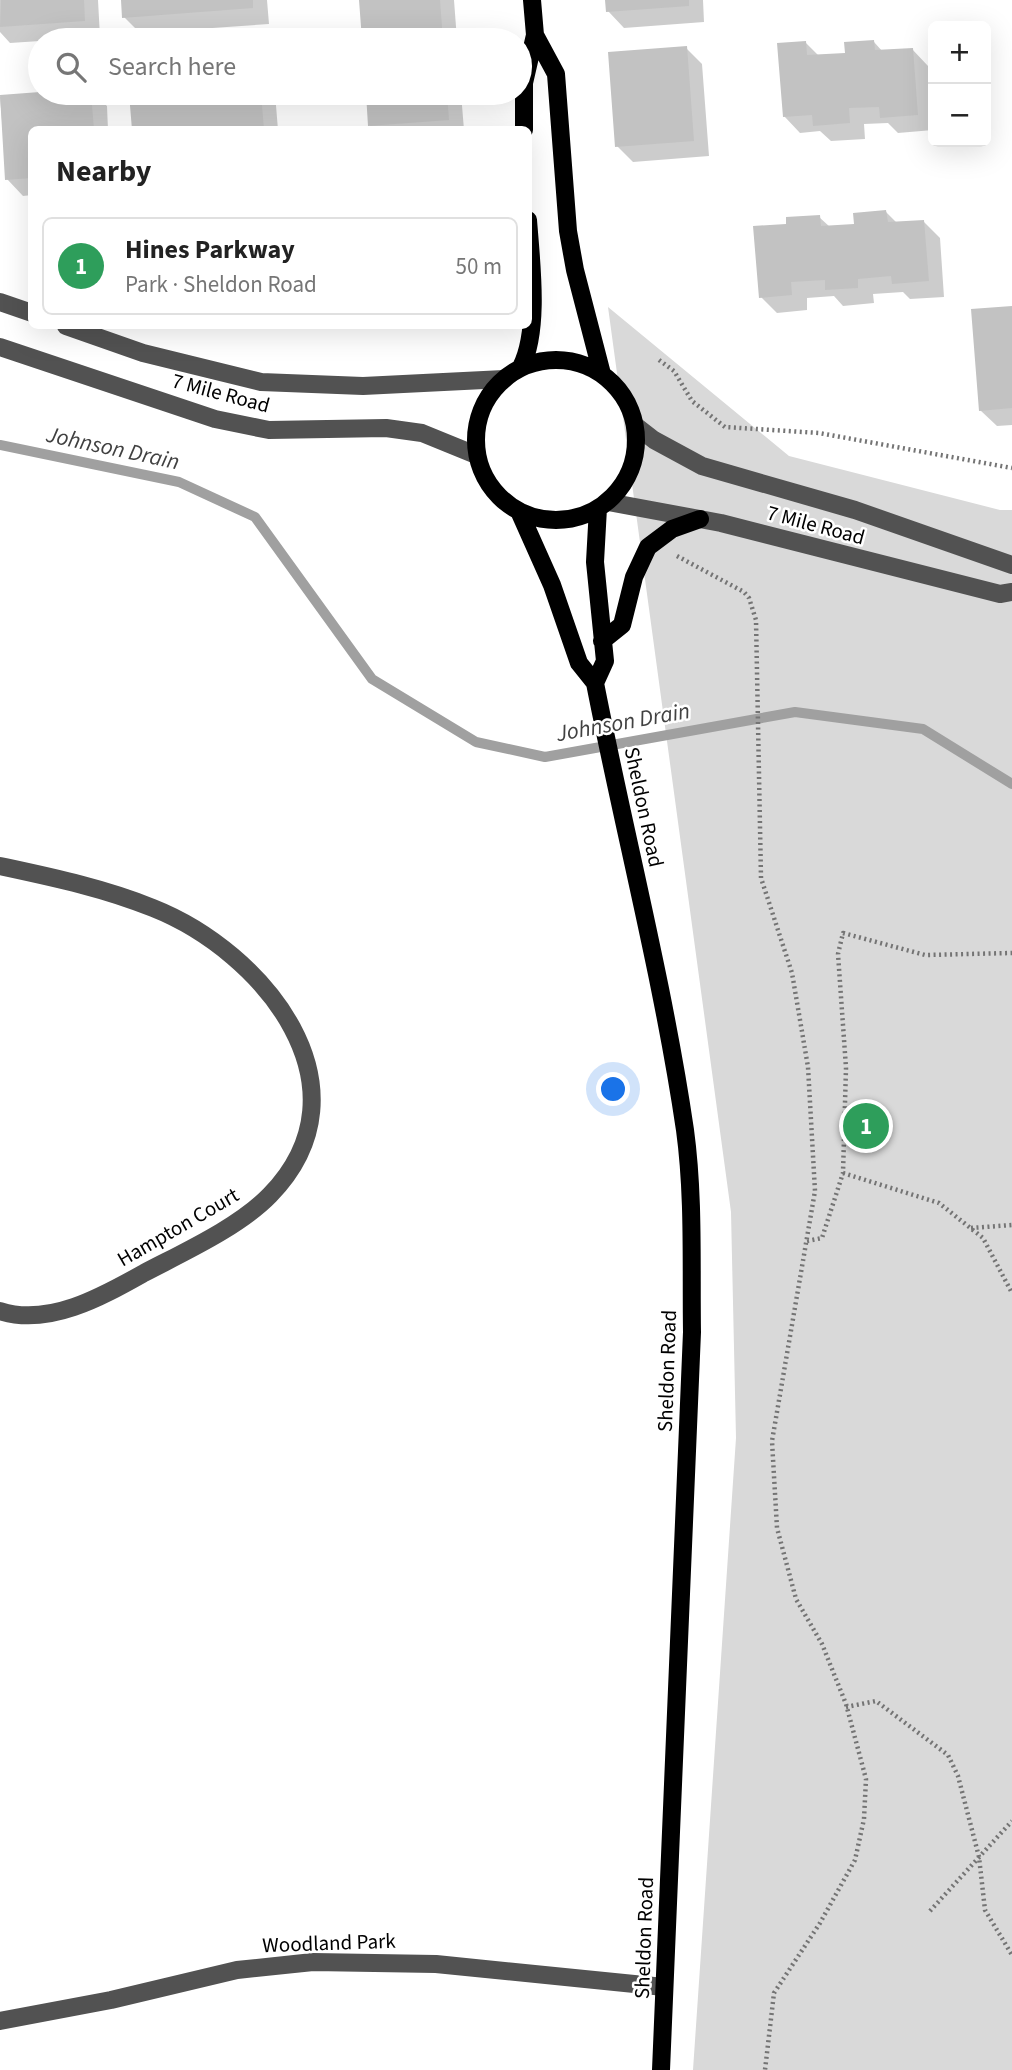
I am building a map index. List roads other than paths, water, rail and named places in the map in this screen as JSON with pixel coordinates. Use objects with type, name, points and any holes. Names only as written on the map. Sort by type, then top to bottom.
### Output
[{"type":"main road","points":[[532,0],[535,35],[532,48]]},
{"type":"main road","points":[[535,35],[556,74],[568,230],[575,271],[602,374]]},
{"type":"main road","points":[[524,105],[524,126]]},
{"type":"main road","points":[[521,367],[529,353],[530,329]]},
{"type":"main road","points":[[563,360],[583,364],[602,374],[624,397],[636,426],[637,447],[632,467],[622,486],[603,505],[570,519],[549,521],[519,511],[494,492],[483,475],[476,455],[475,434],[480,413],[490,394],[504,379],[521,367],[541,361],[563,360]]},
{"type":"main road","name":"Sheldon Road","points":[[595,683],[604,661],[595,562],[603,505]]},
{"type":"main road","name":"Sheldon Road","points":[[519,511],[552,585],[579,663],[595,683],[659,988],[683,1119],[691,1214],[692,1332],[661,2070]]},
{"type":"main road","points":[[602,641],[622,625],[634,577],[653,542],[672,529],[700,519]]},
{"type":"street","points":[[0,302],[28,312]]},
{"type":"street","name":"7 Mile Road","points":[[75,329],[143,353],[261,382],[363,386],[504,379]]},
{"type":"street","name":"7 Mile Road","points":[[0,347],[215,419],[269,430],[386,428],[422,433],[476,455]]},
{"type":"street","name":"7 Mile Road","points":[[636,426],[654,440],[702,466],[855,510],[1012,565]]},
{"type":"street","name":"7 Mile Road","points":[[603,505],[700,519],[1000,594],[1012,592]]},
{"type":"street","name":"Hampton Court","points":[[0,866],[64,880],[154,908],[194,929],[222,949],[272,998],[298,1035],[311,1073],[313,1096],[306,1142],[291,1170],[270,1196],[251,1212],[101,1296],[64,1310],[32,1314],[0,1311]]},
{"type":"street","name":"Woodland Park","points":[[0,2021],[111,2000],[236,1970],[313,1962],[436,1964],[664,1987]]},
{"type":"waterway","name":"Johnson Drain","points":[[0,445],[179,482],[255,517],[372,679],[476,742],[545,757],[795,712],[923,729],[1012,784]]},
{"type":"place","name":"Hines Parkway","points":[[866,1126]]}]
